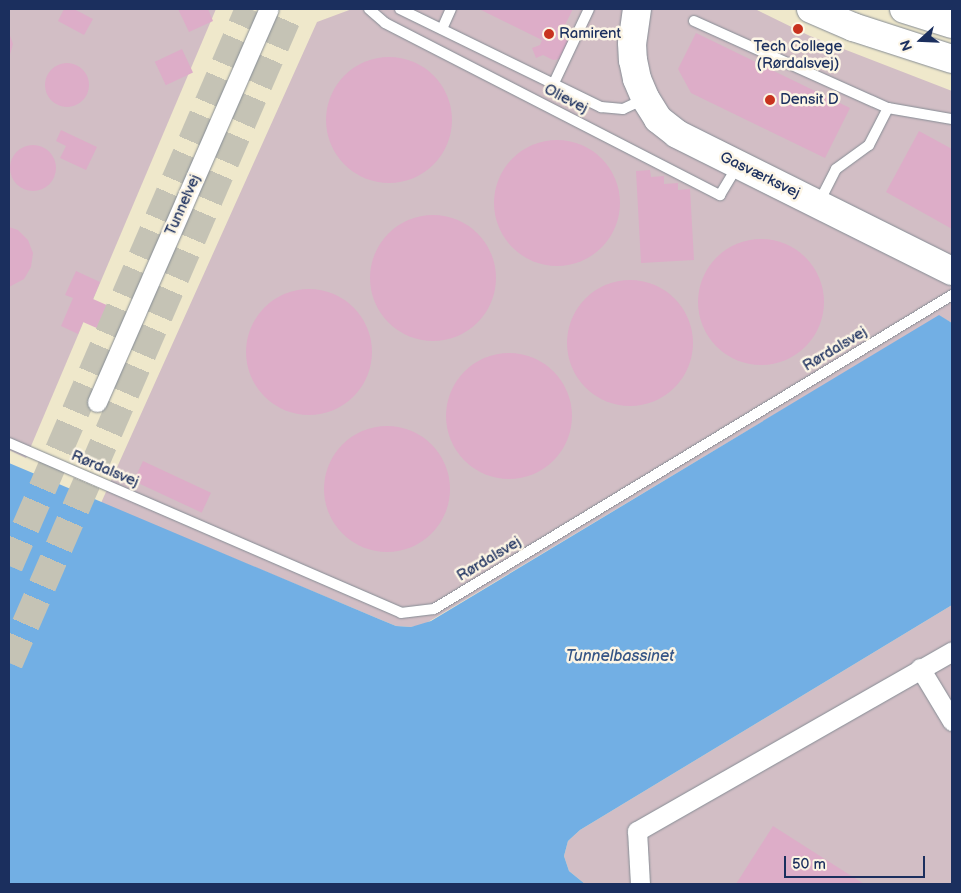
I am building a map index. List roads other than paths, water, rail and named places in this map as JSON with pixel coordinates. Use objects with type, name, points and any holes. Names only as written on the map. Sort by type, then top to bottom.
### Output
[{"type":"street","name":"Tunnelvej","points":[[96,402],[269,9]]},
{"type":"street","name":"Gasværksvej","points":[[655,9],[635,18],[633,60],[644,98],[658,119],[677,134],[820,203],[952,270]]},
{"type":"street","points":[[811,9],[852,27],[952,59]]},
{"type":"street","points":[[904,9],[952,24]]},
{"type":"street","points":[[640,884],[637,831],[952,651]]},
{"type":"street","points":[[920,668],[952,721]]},
{"type":"lane","name":"Olievej","points":[[369,9],[385,23],[720,195],[738,165]]},
{"type":"lane","points":[[400,9],[601,107],[624,109],[644,98]]},
{"type":"lane","points":[[442,28],[451,9]]},
{"type":"lane","points":[[552,84],[589,9]]},
{"type":"lane","points":[[694,21],[888,108],[952,119]]},
{"type":"lane","points":[[820,203],[836,169],[869,145],[888,108]]},
{"type":"lane","name":"Rørdalsvej","points":[[9,443],[401,613],[434,609],[952,295]]},
{"type":"water","name":"Tunnelbassinet","points":[[939,315],[952,323],[952,605],[580,830],[568,841],[564,856],[569,871],[585,884],[9,884],[9,463],[396,626],[411,627],[431,621]]},
{"type":"tunnel","points":[[9,566],[249,9]]},
{"type":"tunnel","points":[[9,663],[291,9]]},
{"type":"place","name":"Tech College (Rørdalsvej)","points":[[798,29]]},
{"type":"place","name":"Ramirent","points":[[549,34]]},
{"type":"place","name":"Densit D","points":[[770,100]]}]
